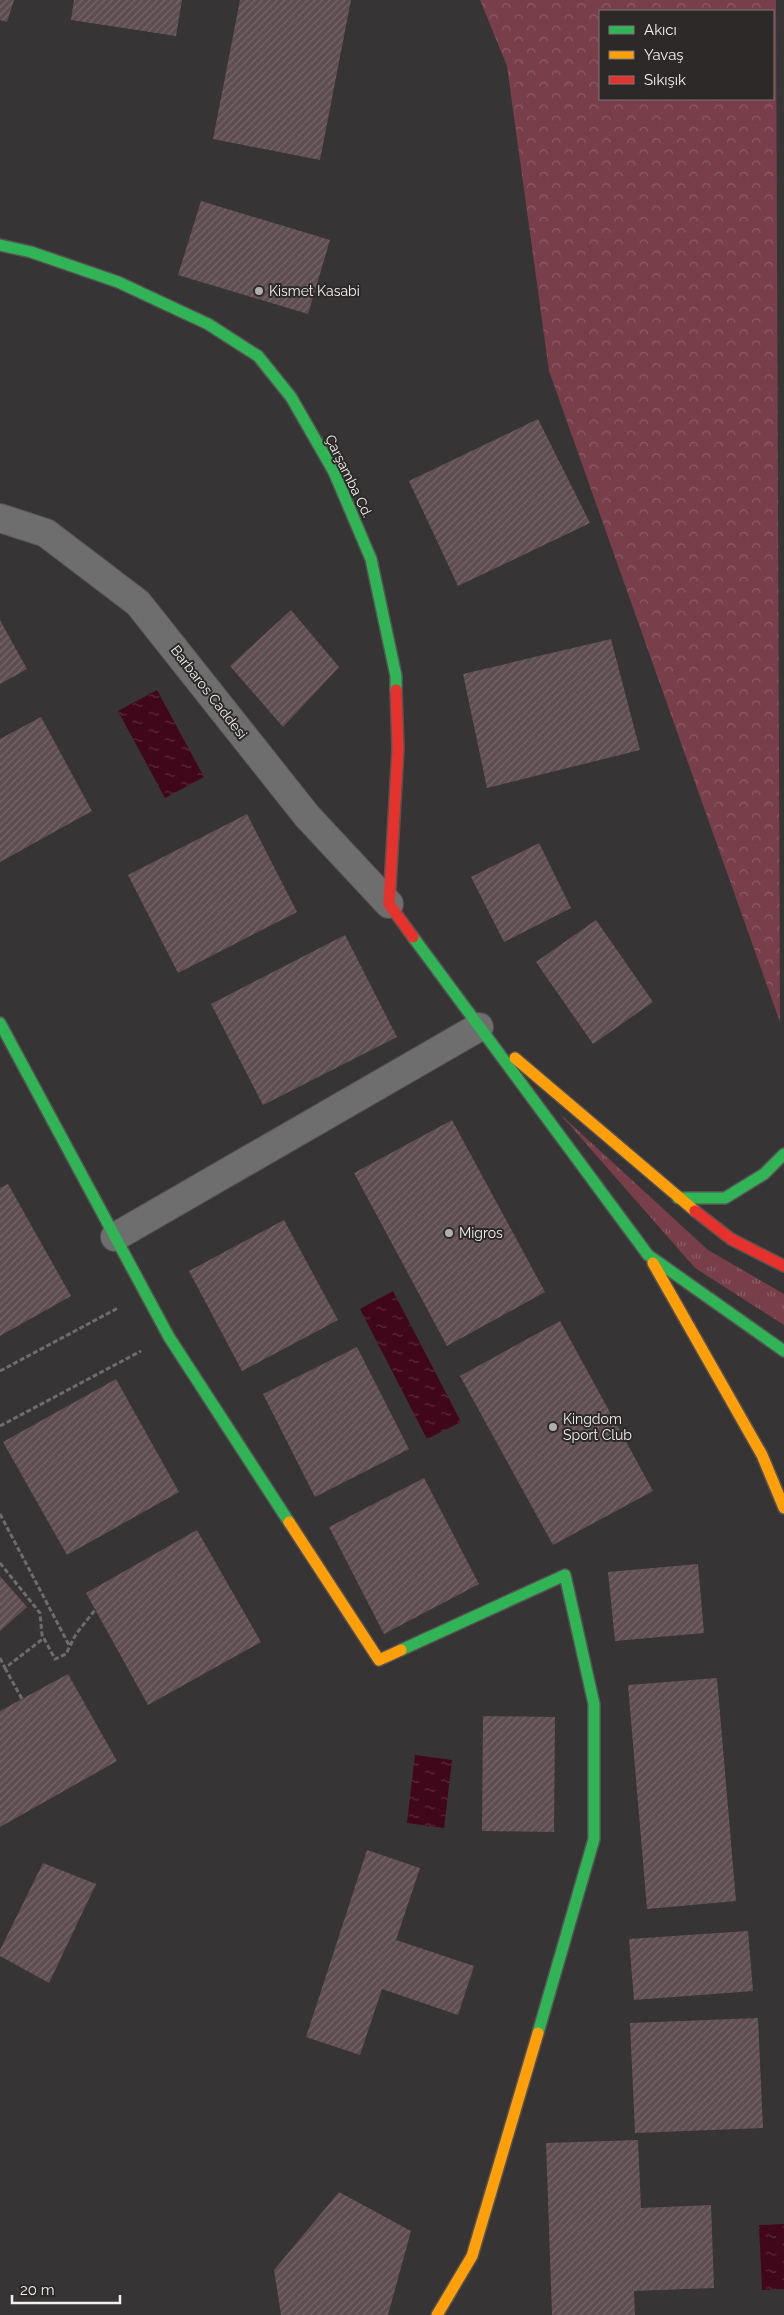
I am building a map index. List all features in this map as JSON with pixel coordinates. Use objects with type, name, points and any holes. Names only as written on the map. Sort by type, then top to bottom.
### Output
[{"type":"street","name":"Çarşamba Cd.","points":[[0,245],[32,252],[118,282],[208,324],[258,356],[291,397],[334,472],[371,559],[396,676],[398,749],[389,904]]},
{"type":"street","name":"Barbaros Caddesi","points":[[0,518],[46,533],[138,603],[307,816],[389,904]]},
{"type":"street","points":[[389,904],[648,1255],[762,1455],[784,1508]]},
{"type":"street","points":[[0,1023],[168,1337],[380,1660],[565,1575],[594,1704],[594,1839],[472,2256],[438,2315]]},
{"type":"street","points":[[479,1027],[678,1198],[731,1239],[784,1266]]},
{"type":"street","points":[[115,1237],[479,1027]]},
{"type":"street","points":[[678,1198],[725,1198],[764,1174],[784,1154]]},
{"type":"street","points":[[648,1255],[784,1351]]},
{"type":"path","points":[[0,1371],[145,1294]]},
{"type":"path","points":[[0,1426],[168,1337]]},
{"type":"path","points":[[0,1514],[70,1645]]},
{"type":"path","points":[[0,1563],[40,1612],[44,1638],[55,1659],[66,1654],[70,1645],[95,1610]]},
{"type":"path","points":[[5,1668],[44,1638]]},
{"type":"path","points":[[0,1658],[22,1699]]},
{"type":"green space","points":[[480,0],[776,0],[780,1022],[549,371],[507,66]]},
{"type":"green space","points":[[560,1114],[708,1250],[784,1294],[784,1325],[695,1268]]},
{"type":"water","points":[[157,690],[204,777],[165,798],[118,711]]},
{"type":"water","points":[[393,1291],[461,1422],[427,1439],[360,1309]]},
{"type":"water","points":[[415,1755],[452,1760],[444,1828],[407,1823]]},
{"type":"water","points":[[784,2224],[784,2289],[762,2290],[759,2225]]},
{"type":"building","points":[[0,0],[14,0],[7,22],[0,20]]},
{"type":"building","points":[[74,0],[182,0],[176,36],[71,20]]},
{"type":"building","points":[[240,0],[351,0],[320,160],[213,139]]},
{"type":"building","points":[[201,201],[330,240],[308,314],[178,275]]},
{"type":"building","points":[[538,419],[590,523],[458,586],[409,481]]},
{"type":"building","points":[[291,610],[339,667],[283,727],[230,666]]},
{"type":"building","points":[[0,620],[27,669],[0,684]]},
{"type":"building","points":[[611,639],[640,750],[487,788],[463,674]]},
{"type":"building","points":[[41,717],[92,811],[0,862],[0,739]]},
{"type":"building","points":[[247,814],[297,912],[178,973],[128,875]]},
{"type":"building","points":[[539,843],[571,908],[504,942],[471,877]]},
{"type":"building","points":[[596,920],[653,1002],[593,1044],[536,962]]},
{"type":"building","points":[[345,935],[397,1037],[263,1105],[211,1004]]},
{"type":"building","name":"Migros","points":[[452,1120],[545,1292],[447,1346],[354,1173]]},
{"type":"building","points":[[8,1184],[71,1296],[0,1336],[0,1188]]},
{"type":"building","points":[[284,1220],[338,1320],[242,1371],[189,1271]]},
{"type":"building","points":[[560,1321],[653,1491],[553,1545],[460,1376]]},
{"type":"building","points":[[357,1347],[409,1449],[315,1497],[263,1394]]},
{"type":"building","points":[[116,1379],[179,1492],[67,1555],[3,1442]]},
{"type":"building","points":[[424,1478],[479,1584],[384,1634],[329,1527]]},
{"type":"building","points":[[197,1530],[261,1642],[148,1705],[86,1593]]},
{"type":"building","points":[[698,1564],[704,1633],[615,1641],[608,1572]]},
{"type":"building","points":[[0,1576],[27,1607],[0,1631]]},
{"type":"building","points":[[68,1674],[117,1761],[0,1827],[0,1711]]},
{"type":"building","points":[[717,1678],[736,1901],[647,1909],[628,1685]]},
{"type":"building","points":[[483,1716],[555,1717],[554,1832],[482,1831]]},
{"type":"building","points":[[367,1850],[420,1868],[396,1940],[474,1966],[458,2015],[382,1989],[360,2055],[306,2037]]},
{"type":"building","points":[[43,1863],[96,1884],[49,1983],[0,1956],[0,1950]]},
{"type":"building","points":[[748,1931],[753,1991],[634,2000],[629,1939]]},
{"type":"building","points":[[758,2018],[763,2128],[635,2133],[630,2023]]},
{"type":"building","points":[[638,2140],[641,2208],[711,2205],[714,2288],[634,2291],[635,2315],[552,2315],[546,2143]]},
{"type":"building","points":[[339,2192],[411,2231],[388,2315],[281,2315],[274,2270]]},
{"type":"traffic: fast","points":[[0,245],[31,252],[118,282],[208,324],[258,356],[291,397],[334,472],[371,559],[396,676],[396,690]]},
{"type":"traffic: fast","points":[[413,937],[648,1255],[784,1351]]},
{"type":"traffic: fast","points":[[0,1023],[169,1337],[289,1522]]},
{"type":"traffic: fast","points":[[678,1198],[725,1198],[764,1174],[784,1154]]},
{"type":"traffic: fast","points":[[401,1650],[565,1575],[594,1704],[594,1839],[538,2033]]},
{"type":"traffic: slow","points":[[515,1058],[695,1211]]},
{"type":"traffic: slow","points":[[653,1263],[762,1455],[784,1508]]},
{"type":"traffic: slow","points":[[289,1522],[379,1660],[401,1650]]},
{"type":"traffic: slow","points":[[437,2315],[472,2256],[538,2033]]},
{"type":"traffic: jam","points":[[396,690],[398,749],[389,904],[413,937]]},
{"type":"traffic: jam","points":[[695,1211],[731,1239],[784,1266]]},
{"type":"place","name":"Kismet Kasabi","points":[[259,291]]},
{"type":"place","name":"Migros","points":[[449,1233]]},
{"type":"place","name":"Kingdom Sport Club","points":[[553,1427]]}]
